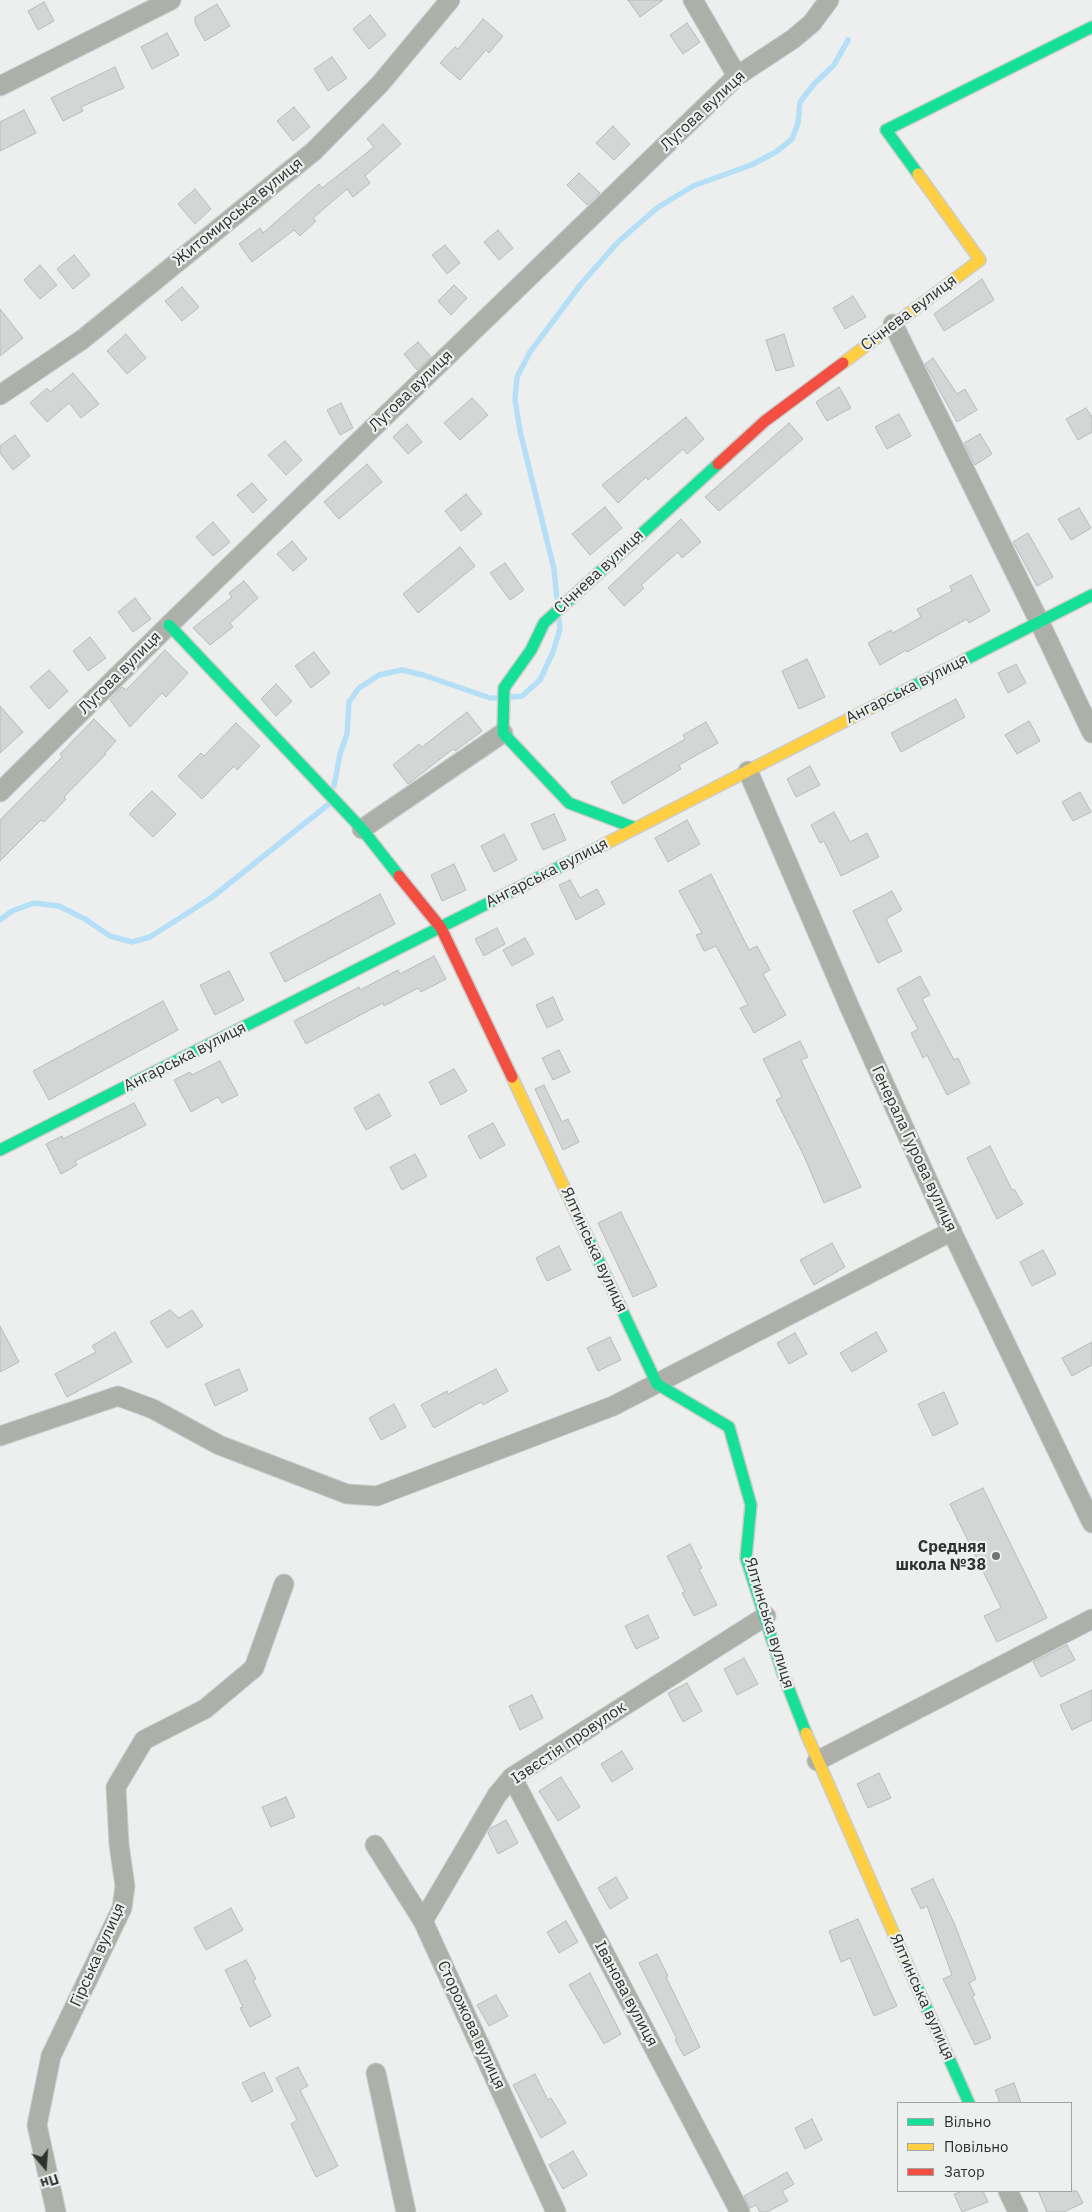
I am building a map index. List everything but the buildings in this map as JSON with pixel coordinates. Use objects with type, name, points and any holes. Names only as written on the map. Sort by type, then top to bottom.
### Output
[{"type":"street","points":[[0,86],[171,0]]},
{"type":"street","name":"Житомирська вулиця","points":[[0,395],[83,339],[314,151],[380,84],[450,0]]},
{"type":"street","points":[[693,0],[737,76]]},
{"type":"street","name":"Лугова вулиця","points":[[0,792],[169,625],[737,76],[793,39],[812,23],[829,0]]},
{"type":"street","name":"Січнева вулиця","points":[[503,724],[504,688],[531,650],[544,623],[765,421],[980,260],[886,130],[1092,26]]},
{"type":"street","points":[[893,324],[1092,733]]},
{"type":"street","name":"Ангарська вулиця","points":[[0,1150],[441,928],[1092,594]]},
{"type":"street","name":"Ялтинська вулиця","points":[[169,625],[362,829],[441,928],[657,1384],[730,1427],[751,1505],[746,1558],[783,1674],[817,1761],[970,2102]]},
{"type":"street","points":[[362,829],[503,724],[569,803],[635,828]]},
{"type":"street","name":"Генерала Гурова вулиця","points":[[748,771],[850,1008],[952,1231],[1092,1523]]},
{"type":"street","points":[[0,1436],[118,1396],[154,1409],[219,1445],[347,1494],[377,1496],[613,1406],[952,1231]]},
{"type":"street","name":"Гірська вулиця","points":[[56,2212],[37,2125],[51,2056],[122,1908],[125,1886],[118,1845],[116,1787],[144,1740],[205,1709],[254,1668],[284,1584]]},
{"type":"street","name":"Ізвєстія провулок","points":[[424,1921],[497,1795],[512,1777],[766,1616]]},
{"type":"street","points":[[817,1761],[1092,1619]]},
{"type":"street","name":"Іванова вулиця","points":[[512,1777],[740,2212]]},
{"type":"street","name":"Сторожова вулиця","points":[[375,1845],[424,1921],[556,2212]]},
{"type":"street","points":[[376,2073],[406,2212]]},
{"type":"street","points":[[1008,2192],[1018,2212]]},
{"type":"waterway","points":[[557,599],[554,569],[520,431],[515,400],[517,377],[530,352],[581,284],[618,242],[657,208],[693,186],[751,165],[776,152],[792,139],[798,123],[800,102],[814,84],[834,65],[848,40]]},
{"type":"waterway","points":[[511,697],[522,696],[540,680],[553,652],[560,629],[559,620]]},
{"type":"waterway","points":[[334,786],[340,754],[347,734],[349,702],[359,688],[379,675],[402,670],[423,675],[490,698],[497,698]]},
{"type":"waterway","points":[[0,920],[12,911],[34,903],[59,906],[85,919],[110,936],[132,942],[150,937],[211,898],[329,804]]},
{"type":"traffic: fast","points":[[918,174],[886,130],[1092,27]]},
{"type":"traffic: fast","points":[[635,828],[569,803],[503,733],[504,688],[531,650],[544,623],[718,464]]},
{"type":"traffic: fast","points":[[892,697],[1092,595]]},
{"type":"traffic: fast","points":[[169,625],[362,829],[399,876]]},
{"type":"traffic: fast","points":[[0,1150],[603,845]]},
{"type":"traffic: fast","points":[[586,1234],[657,1384],[729,1427],[751,1505],[746,1558],[783,1674],[806,1733]]},
{"type":"traffic: fast","points":[[914,1980],[969,2102]]},
{"type":"traffic: slow","points":[[843,363],[980,260],[918,174]]},
{"type":"traffic: slow","points":[[603,845],[892,697]]},
{"type":"traffic: slow","points":[[512,1077],[586,1234]]},
{"type":"traffic: slow","points":[[806,1733],[914,1980]]},
{"type":"traffic: jam","points":[[718,464],[765,421],[843,363]]},
{"type":"traffic: jam","points":[[399,876],[441,928],[512,1077]]},
{"type":"place","name":"Средняя школа №38","points":[[996,1556]]}]
